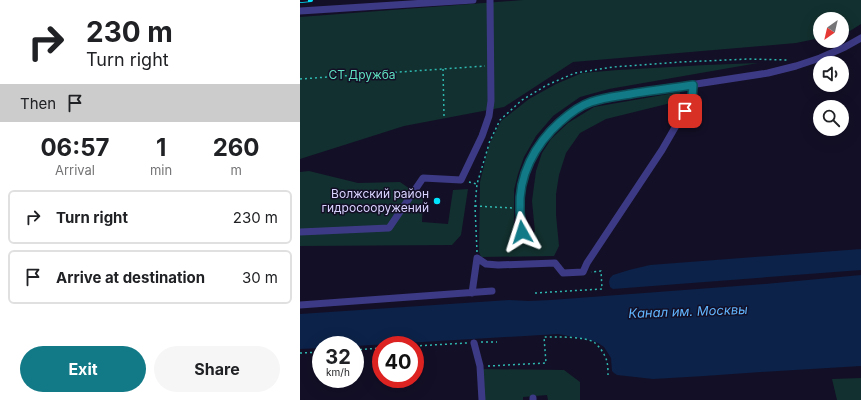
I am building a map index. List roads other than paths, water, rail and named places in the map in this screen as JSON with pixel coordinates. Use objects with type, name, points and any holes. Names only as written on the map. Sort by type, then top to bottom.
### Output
[{"type":"street","points":[[300,11],[473,0]]},
{"type":"street","points":[[300,232],[389,228],[422,178],[461,180],[482,136],[489,116],[490,0]]},
{"type":"street","points":[[522,232],[520,209],[524,177],[534,152],[553,128],[576,109],[605,98],[768,73],[796,66],[826,55],[861,38]]},
{"type":"street","points":[[472,293],[477,258],[486,264],[498,265],[555,263],[563,273],[583,272],[587,263],[662,150],[692,98],[693,85]]},
{"type":"street","points":[[300,304],[492,291]]},
{"type":"street","points":[[474,343],[480,366],[482,400]]},
{"type":"water","points":[[861,249],[861,270],[613,289],[610,287],[609,282],[613,275],[650,265]]},
{"type":"water","name":"Канал им. Москвы","points":[[861,275],[861,366],[653,379],[617,375],[612,371],[611,358],[604,347],[590,340],[558,334],[424,342],[424,336],[372,336],[372,345],[364,345],[364,336],[312,336],[312,348],[300,349],[300,314],[509,300],[551,300],[765,284]]},
{"type":"railway","points":[[300,1],[311,0]]},
{"type":"place","name":"Волжский район гидросооружений","points":[[437,201]]},
{"type":"park label","name":"СТ Дружба","points":[[362,75]]}]
